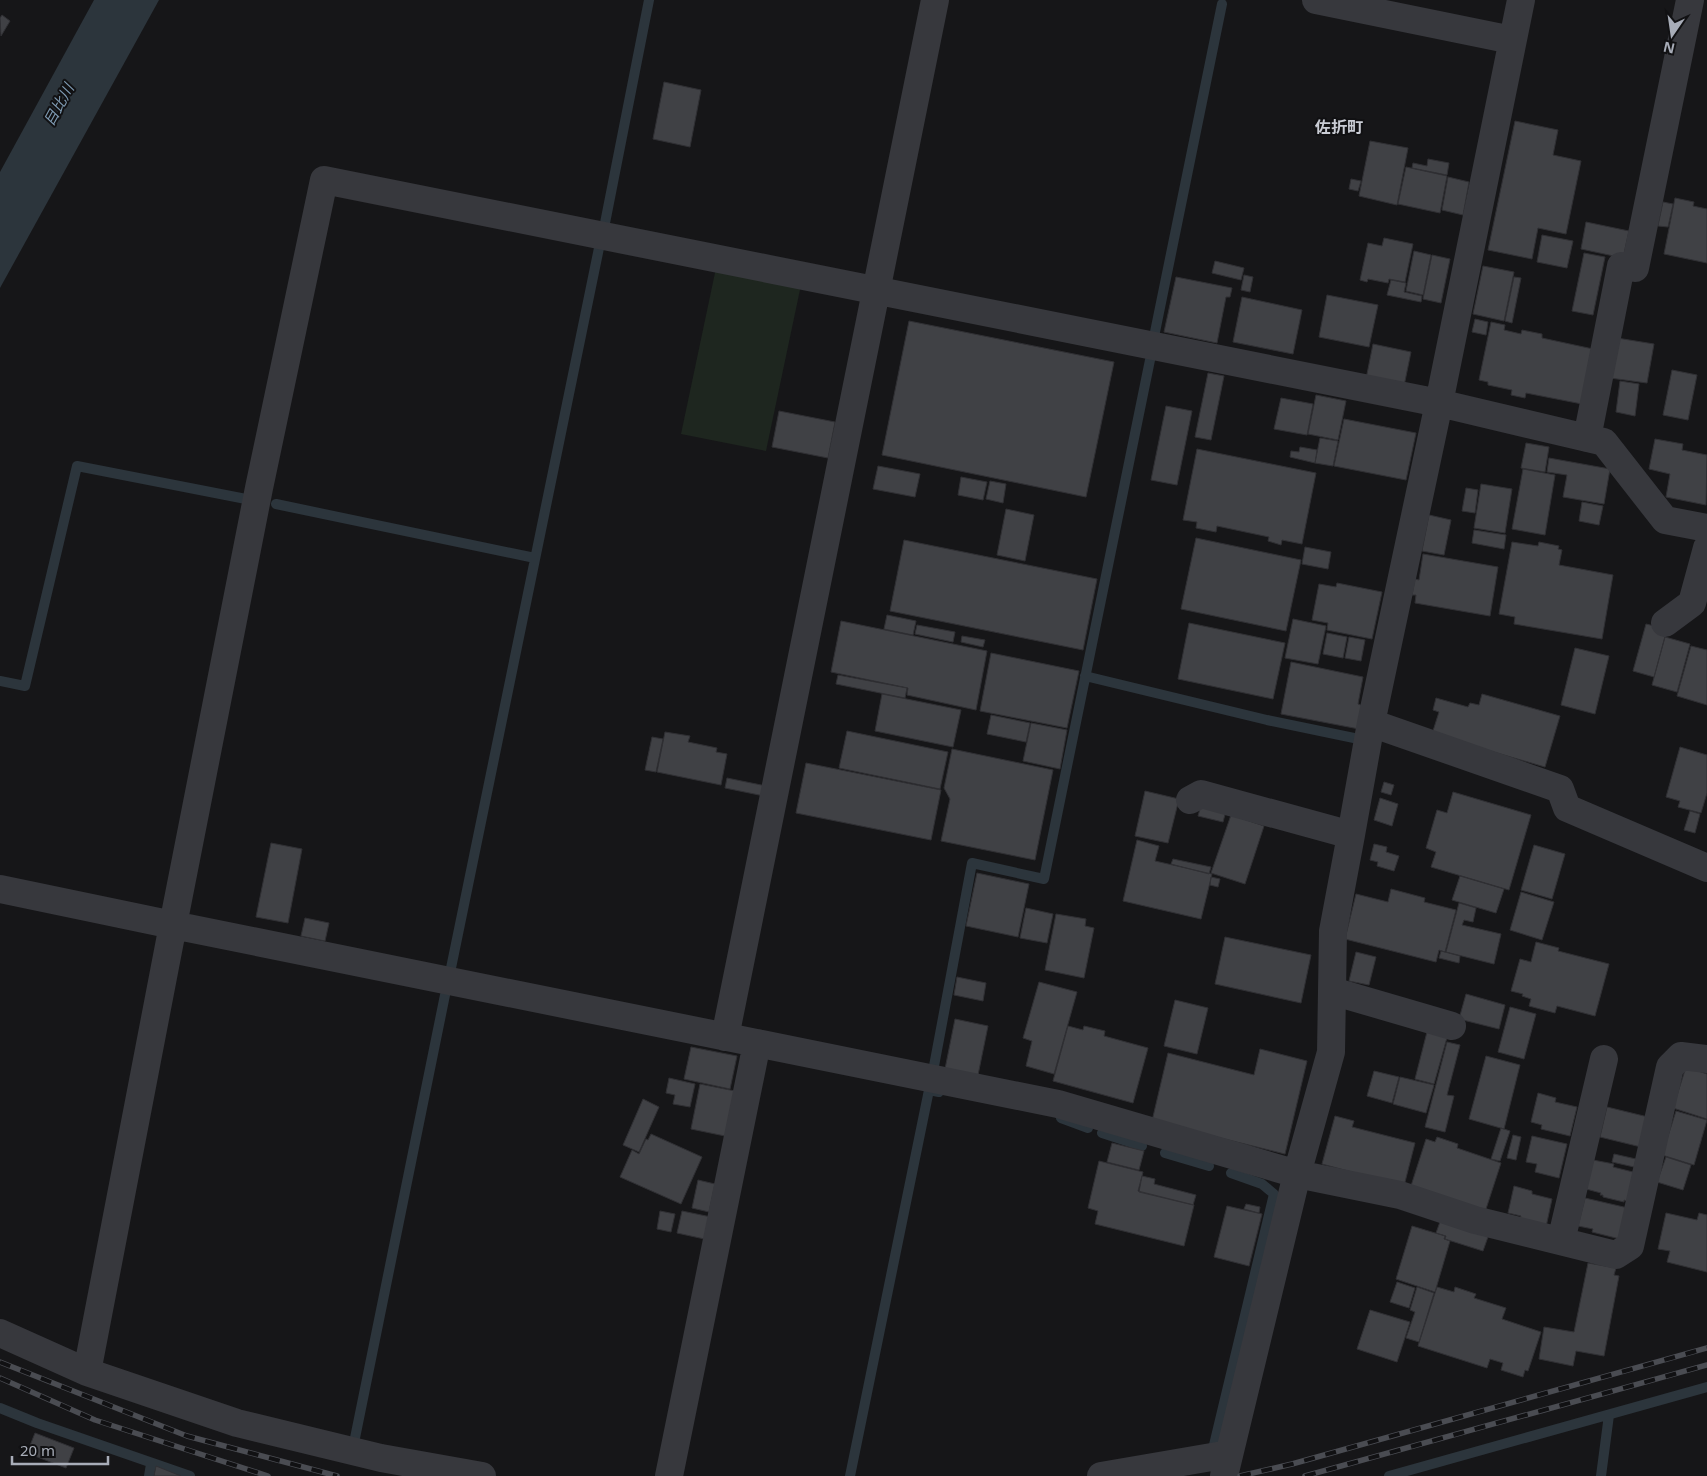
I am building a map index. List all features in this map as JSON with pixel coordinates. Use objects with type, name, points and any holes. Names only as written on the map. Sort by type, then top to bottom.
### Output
[{"type":"street","points":[[725,1037],[878,290],[935,0]]},
{"type":"street","points":[[1316,0],[1512,40]]},
{"type":"street","points":[[1101,1476],[1226,1465],[1297,1174],[1331,1052],[1333,931],[1371,724],[1439,403],[1520,0]]},
{"type":"street","points":[[1587,438],[1621,266],[1635,268],[1690,0]]},
{"type":"street","points":[[87,1372],[259,488],[324,180],[1439,403],[1604,442],[1665,520],[1707,528]]},
{"type":"street","points":[[1665,623],[1692,602],[1707,548]]},
{"type":"street","points":[[1371,724],[1560,789],[1566,808],[1707,868]]},
{"type":"street","points":[[1190,800],[1201,794],[1351,835]]},
{"type":"street","points":[[0,889],[1058,1104],[1297,1174],[1400,1195],[1475,1220],[1616,1256],[1630,1246],[1670,1067],[1681,1056],[1707,1059]]},
{"type":"street","points":[[1332,991],[1452,1026]]},
{"type":"street","points":[[669,1476],[757,1043]]},
{"type":"street","points":[[1561,1241],[1604,1059]]},
{"type":"street","points":[[0,1333],[87,1372],[238,1423],[382,1458],[482,1476]]},
{"type":"shaded area","points":[[716,268],[801,285],[766,451],[681,434]]},
{"type":"water","name":"目比川","points":[[94,0],[159,0],[0,288],[0,172]]},
{"type":"building","points":[[2,15],[10,21],[1,36],[0,18]]},
{"type":"building","points":[[664,82],[701,90],[690,147],[653,139]]},
{"type":"building","points":[[1515,121],[1558,130],[1553,155],[1581,161],[1566,234],[1538,228],[1532,259],[1488,250]]},
{"type":"building","points":[[1370,141],[1408,148],[1397,205],[1359,196]]},
{"type":"building","points":[[1428,159],[1449,163],[1447,175],[1412,168],[1413,163],[1427,166]]},
{"type":"building","points":[[1406,167],[1447,176],[1440,213],[1398,204]]},
{"type":"building","points":[[1448,177],[1469,182],[1463,215],[1442,210]]},
{"type":"building","points":[[1351,179],[1361,181],[1358,191],[1349,189]]},
{"type":"building","points":[[1675,198],[1694,202],[1693,206],[1707,209],[1707,263],[1664,254]]},
{"type":"building","points":[[1663,202],[1673,204],[1668,227],[1658,226]]},
{"type":"building","points":[[1586,222],[1629,231],[1623,258],[1581,249]]},
{"type":"building","points":[[1542,235],[1573,241],[1567,268],[1537,262]]},
{"type":"building","points":[[1384,238],[1413,244],[1405,282],[1389,279],[1388,283],[1368,279],[1367,282],[1360,280],[1368,243],[1382,246]]},
{"type":"building","points":[[1414,251],[1431,255],[1423,295],[1406,291]]},
{"type":"building","points":[[1584,253],[1605,257],[1593,315],[1572,311]]},
{"type":"building","points":[[1432,255],[1450,259],[1441,303],[1423,299]]},
{"type":"building","points":[[1215,261],[1244,268],[1241,280],[1212,273]]},
{"type":"building","points":[[1483,266],[1514,272],[1504,321],[1473,314]]},
{"type":"building","points":[[1244,275],[1253,277],[1250,292],[1241,290]]},
{"type":"building","points":[[1176,277],[1232,288],[1230,297],[1226,297],[1217,343],[1164,332]]},
{"type":"building","points":[[1514,277],[1521,278],[1512,323],[1505,321]]},
{"type":"building","points":[[1391,280],[1406,283],[1404,292],[1422,296],[1421,302],[1387,295]]},
{"type":"building","points":[[1327,295],[1378,305],[1369,347],[1319,337]]},
{"type":"building","points":[[1242,297],[1302,310],[1293,354],[1233,342]]},
{"type":"building","points":[[1475,319],[1488,322],[1486,335],[1472,332]]},
{"type":"building","points":[[909,321],[1114,362],[1086,497],[882,455]]},
{"type":"building","points":[[1491,322],[1505,325],[1504,330],[1521,334],[1522,330],[1542,334],[1542,338],[1593,349],[1582,404],[1526,393],[1525,398],[1511,395],[1512,390],[1488,385],[1488,382],[1479,380]]},
{"type":"building","points":[[1617,338],[1654,344],[1647,383],[1610,378]]},
{"type":"building","points":[[1373,344],[1411,352],[1404,386],[1366,379]]},
{"type":"building","points":[[1672,370],[1697,375],[1688,420],[1663,415]]},
{"type":"building","points":[[1208,373],[1224,376],[1211,440],[1195,437]]},
{"type":"building","points":[[1620,381],[1639,384],[1635,416],[1616,412]]},
{"type":"building","points":[[1316,395],[1346,401],[1338,440],[1308,434]]},
{"type":"building","points":[[1281,398],[1313,404],[1307,435],[1274,429]]},
{"type":"building","points":[[1166,406],[1192,411],[1177,485],[1151,480]]},
{"type":"building","points":[[779,411],[835,422],[828,458],[772,447]]},
{"type":"building","points":[[1344,419],[1416,433],[1406,480],[1334,466]]},
{"type":"building","points":[[1320,438],[1338,441],[1333,466],[1315,463]]},
{"type":"building","points":[[1655,439],[1683,444],[1682,450],[1707,455],[1706,505],[1666,497],[1670,474],[1649,469]]},
{"type":"building","points":[[1526,443],[1549,447],[1545,472],[1521,468]]},
{"type":"building","points":[[1300,447],[1317,450],[1315,463],[1290,457],[1291,451],[1299,452]]},
{"type":"building","points":[[1197,449],[1316,473],[1302,544],[1282,540],[1281,545],[1268,541],[1269,537],[1217,526],[1216,532],[1196,528],[1197,522],[1183,520]]},
{"type":"building","points":[[1549,458],[1610,469],[1604,504],[1563,497],[1567,475],[1547,472]]},
{"type":"building","points":[[878,466],[920,474],[915,497],[873,489]]},
{"type":"building","points":[[1523,469],[1555,475],[1545,535],[1512,529]]},
{"type":"building","points":[[961,477],[987,482],[983,500],[958,495]]},
{"type":"building","points":[[990,481],[1006,484],[1003,503],[986,499]]},
{"type":"building","points":[[1481,484],[1512,489],[1505,533],[1474,528]]},
{"type":"building","points":[[1466,488],[1478,490],[1475,513],[1462,511]]},
{"type":"building","points":[[1582,502],[1603,506],[1599,525],[1579,521]]},
{"type":"building","points":[[1006,509],[1034,515],[1025,561],[997,555]]},
{"type":"building","points":[[1429,515],[1451,520],[1444,555],[1422,551]]},
{"type":"building","points":[[1474,530],[1506,535],[1504,549],[1472,543]]},
{"type":"building","points":[[1196,538],[1301,560],[1286,631],[1181,609]]},
{"type":"building","points":[[904,540],[1097,579],[1083,650],[890,611]]},
{"type":"building","points":[[1512,542],[1538,546],[1539,542],[1559,546],[1558,549],[1562,550],[1559,565],[1613,575],[1602,639],[1514,624],[1515,617],[1499,614]]},
{"type":"building","points":[[1305,547],[1331,552],[1328,569],[1302,564]]},
{"type":"building","points":[[1423,554],[1498,567],[1490,616],[1415,603],[1416,595],[1412,595],[1415,579],[1419,580]]},
{"type":"building","points":[[1337,583],[1382,592],[1372,639],[1327,630],[1328,623],[1312,620],[1319,584],[1336,587]]},
{"type":"building","points":[[887,615],[916,621],[913,635],[884,629]]},
{"type":"building","points":[[1293,619],[1326,626],[1318,664],[1285,658]]},
{"type":"building","points":[[841,621],[987,651],[976,710],[907,695],[908,688],[831,672]]},
{"type":"building","points":[[1189,623],[1285,643],[1273,699],[1178,679]]},
{"type":"building","points":[[1646,624],[1667,629],[1654,677],[1633,671]]},
{"type":"building","points":[[917,625],[955,632],[953,642],[915,634]]},
{"type":"building","points":[[1327,633],[1347,637],[1343,658],[1323,654]]},
{"type":"building","points":[[962,636],[985,640],[983,647],[961,642]]},
{"type":"building","points":[[1349,637],[1365,640],[1361,661],[1345,658]]},
{"type":"building","points":[[1665,637],[1690,644],[1677,692],[1652,685]]},
{"type":"building","points":[[1691,646],[1707,650],[1707,705],[1677,696]]},
{"type":"building","points":[[1575,648],[1609,656],[1595,714],[1561,705]]},
{"type":"building","points":[[991,653],[1079,671],[1067,728],[980,711]]},
{"type":"building","points":[[1291,662],[1363,677],[1358,704],[1363,706],[1359,729],[1281,714]]},
{"type":"building","points":[[838,675],[907,688],[905,698],[836,684]]},
{"type":"building","points":[[882,694],[961,710],[953,747],[875,731]]},
{"type":"building","points":[[1482,694],[1560,716],[1545,767],[1432,734],[1439,712],[1433,710],[1436,698],[1468,707],[1470,703],[1479,705]]},
{"type":"building","points":[[991,715],[1030,723],[1026,742],[987,734]]},
{"type":"building","points":[[1031,723],[1067,730],[1060,769],[1023,761]]},
{"type":"building","points":[[847,731],[948,752],[940,789],[839,768]]},
{"type":"building","points":[[665,732],[690,736],[688,742],[717,748],[716,752],[727,754],[721,785],[657,772]]},
{"type":"building","points":[[652,737],[663,739],[656,772],[645,770]]},
{"type":"building","points":[[1680,747],[1707,755],[1707,793],[1701,813],[1678,807],[1680,801],[1666,797]]},
{"type":"building","points":[[952,749],[1053,770],[1035,860],[941,841],[950,799],[944,788]]},
{"type":"building","points":[[806,763],[941,790],[931,840],[796,813]]},
{"type":"building","points":[[727,778],[766,786],[764,796],[725,788]]},
{"type":"building","points":[[1384,782],[1394,785],[1391,795],[1381,792]]},
{"type":"building","points":[[1145,791],[1179,799],[1168,843],[1135,836]]},
{"type":"building","points":[[1453,792],[1531,815],[1509,890],[1431,867],[1436,852],[1426,848],[1437,810],[1447,813]]},
{"type":"building","points":[[1380,798],[1398,804],[1392,826],[1374,820]]},
{"type":"building","points":[[1202,802],[1227,807],[1223,822],[1198,816]]},
{"type":"building","points":[[1690,811],[1700,814],[1695,833],[1684,830]]},
{"type":"building","points":[[1231,815],[1264,826],[1245,884],[1211,873]]},
{"type":"building","points":[[1137,840],[1159,846],[1155,861],[1212,874],[1201,919],[1123,901]]},
{"type":"building","points":[[271,843],[302,849],[288,923],[256,917]]},
{"type":"building","points":[[1374,844],[1387,847],[1386,852],[1399,856],[1394,871],[1377,866],[1378,862],[1370,860]]},
{"type":"building","points":[[1534,845],[1565,854],[1552,899],[1521,890]]},
{"type":"building","points":[[1173,859],[1211,867],[1209,874],[1171,864]]},
{"type":"building","points":[[977,873],[1029,884],[1018,937],[966,926]]},
{"type":"building","points":[[1460,876],[1504,889],[1496,913],[1452,900]]},
{"type":"building","points":[[1211,877],[1220,879],[1218,887],[1210,885]]},
{"type":"building","points":[[1391,889],[1425,898],[1424,902],[1456,910],[1445,952],[1439,950],[1436,962],[1345,939],[1356,894],[1388,902]]},
{"type":"building","points":[[1521,892],[1554,902],[1542,940],[1510,930]]},
{"type":"building","points":[[1459,903],[1476,908],[1473,922],[1464,920],[1462,925],[1501,934],[1494,964],[1446,952]]},
{"type":"building","points":[[1026,908],[1053,914],[1047,943],[1020,938]]},
{"type":"building","points":[[1056,914],[1086,919],[1085,926],[1094,928],[1084,978],[1045,970]]},
{"type":"building","points":[[305,918],[329,923],[325,941],[301,936]]},
{"type":"building","points":[[1225,937],[1311,955],[1301,1003],[1215,984]]},
{"type":"building","points":[[1536,942],[1559,948],[1558,951],[1609,964],[1595,1016],[1557,1006],[1555,1013],[1529,1006],[1531,999],[1522,996],[1523,994],[1511,991],[1520,959],[1531,962]]},
{"type":"building","points":[[1441,951],[1460,956],[1459,963],[1439,958]]},
{"type":"building","points":[[1356,952],[1376,957],[1369,985],[1349,981]]},
{"type":"building","points":[[957,977],[986,983],[983,1001],[954,995]]},
{"type":"building","points":[[1039,982],[1077,992],[1054,1074],[1026,1066],[1032,1041],[1023,1038]]},
{"type":"building","points":[[1466,994],[1505,1005],[1499,1029],[1459,1019]]},
{"type":"building","points":[[1175,1000],[1208,1008],[1197,1054],[1164,1046]]},
{"type":"building","points":[[1510,1007],[1536,1014],[1524,1059],[1498,1052]]},
{"type":"building","points":[[955,1019],[988,1026],[978,1075],[945,1069]]},
{"type":"building","points":[[1068,1026],[1083,1030],[1084,1026],[1105,1031],[1104,1036],[1148,1048],[1133,1103],[1053,1081]]},
{"type":"building","points":[[1428,1028],[1448,1034],[1434,1084],[1415,1079]]},
{"type":"building","points":[[1447,1042],[1460,1045],[1447,1095],[1454,1096],[1445,1132],[1425,1127]]},
{"type":"building","points":[[691,1047],[737,1056],[730,1089],[684,1079]]},
{"type":"building","points":[[1260,1049],[1307,1061],[1285,1154],[1152,1121],[1168,1053],[1254,1075]]},
{"type":"building","points":[[1486,1056],[1520,1065],[1504,1129],[1469,1119]]},
{"type":"building","points":[[1686,1067],[1707,1074],[1707,1119],[1673,1108]]},
{"type":"building","points":[[1374,1071],[1399,1077],[1392,1103],[1367,1096]]},
{"type":"building","points":[[1400,1077],[1434,1085],[1426,1113],[1393,1104]]},
{"type":"building","points":[[669,1078],[695,1084],[690,1107],[673,1104],[675,1095],[666,1093]]},
{"type":"building","points":[[700,1084],[735,1091],[725,1136],[691,1129]]},
{"type":"building","points":[[1538,1093],[1556,1098],[1555,1102],[1577,1107],[1570,1136],[1541,1129],[1542,1125],[1531,1122]]},
{"type":"building","points":[[643,1099],[659,1107],[639,1152],[623,1145]]},
{"type":"building","points":[[1607,1107],[1648,1117],[1645,1148],[1600,1137]]},
{"type":"building","points":[[1676,1111],[1707,1120],[1694,1165],[1662,1155]]},
{"type":"building","points":[[1335,1116],[1354,1121],[1352,1127],[1415,1143],[1404,1186],[1322,1164]]},
{"type":"building","points":[[1501,1128],[1510,1131],[1500,1161],[1491,1159]]},
{"type":"building","points":[[651,1134],[702,1157],[681,1204],[620,1177],[632,1150],[639,1154],[646,1139],[648,1140]]},
{"type":"building","points":[[1513,1135],[1521,1137],[1516,1160],[1507,1158]]},
{"type":"building","points":[[1532,1136],[1567,1144],[1559,1178],[1535,1172],[1537,1164],[1526,1162]]},
{"type":"building","points":[[1437,1137],[1458,1144],[1457,1148],[1501,1163],[1485,1212],[1410,1189],[1426,1139],[1435,1142]]},
{"type":"building","points":[[1112,1143],[1144,1151],[1139,1170],[1107,1162]]},
{"type":"building","points":[[1614,1154],[1636,1159],[1634,1167],[1612,1162]]},
{"type":"building","points":[[1666,1157],[1691,1165],[1683,1190],[1657,1182]]},
{"type":"building","points":[[1593,1160],[1614,1164],[1613,1167],[1637,1173],[1630,1202],[1603,1197],[1603,1195],[1600,1195],[1601,1193],[1586,1189]]},
{"type":"building","points":[[1099,1161],[1143,1172],[1138,1191],[1194,1205],[1184,1246],[1095,1224],[1098,1211],[1088,1208]]},
{"type":"building","points":[[1142,1176],[1155,1179],[1154,1184],[1196,1195],[1193,1205],[1139,1192]]},
{"type":"building","points":[[698,1180],[715,1184],[709,1212],[692,1208]]},
{"type":"building","points":[[1514,1186],[1532,1191],[1532,1194],[1552,1199],[1546,1227],[1519,1221],[1521,1216],[1508,1213]]},
{"type":"building","points":[[1585,1198],[1628,1208],[1620,1239],[1592,1232],[1593,1229],[1578,1226]]},
{"type":"building","points":[[1246,1204],[1260,1207],[1259,1213],[1244,1209]]},
{"type":"building","points":[[1227,1206],[1262,1214],[1249,1266],[1214,1257]]},
{"type":"building","points":[[660,1211],[675,1214],[671,1232],[657,1229]]},
{"type":"building","points":[[682,1211],[711,1217],[709,1240],[677,1233]]},
{"type":"building","points":[[1666,1213],[1697,1220],[1699,1213],[1707,1215],[1707,1272],[1667,1262],[1670,1251],[1658,1249]]},
{"type":"building","points":[[1441,1219],[1489,1234],[1483,1251],[1445,1239],[1446,1236],[1436,1233]]},
{"type":"building","points":[[1412,1226],[1445,1236],[1444,1239],[1450,1241],[1435,1292],[1396,1279]]},
{"type":"building","points":[[1588,1263],[1616,1268],[1614,1275],[1619,1276],[1604,1356],[1576,1351],[1573,1366],[1539,1359],[1544,1327],[1574,1332]]},
{"type":"building","points":[[1397,1282],[1415,1288],[1409,1308],[1390,1302]]},
{"type":"building","points":[[1417,1287],[1434,1293],[1419,1342],[1406,1338],[1415,1312],[1410,1310]]},
{"type":"building","points":[[1437,1287],[1454,1292],[1455,1287],[1476,1294],[1474,1298],[1506,1308],[1502,1319],[1541,1332],[1528,1371],[1525,1370],[1523,1377],[1501,1370],[1503,1363],[1490,1359],[1487,1368],[1418,1346]]},
{"type":"building","points":[[1370,1310],[1410,1322],[1397,1362],[1357,1349]]},
{"type":"building","points":[[35,1433],[74,1448],[66,1468],[27,1453]]},
{"type":"building","points":[[156,1466],[181,1476],[154,1476]]},
{"type":"waterway","points":[[605,223],[649,0]]},
{"type":"waterway","points":[[1155,332],[1222,4]]},
{"type":"waterway","points":[[451,968],[599,248]]},
{"type":"waterway","points":[[934,1066],[972,863],[1044,879],[1150,360]]},
{"type":"waterway","points":[[0,681],[25,686],[77,466],[246,499]]},
{"type":"waterway","points":[[276,504],[535,558]]},
{"type":"waterway","points":[[1085,676],[1267,720],[1354,738]]},
{"type":"waterway","points":[[355,1438],[445,995]]},
{"type":"waterway","points":[[850,1476],[929,1090],[939,1092]]},
{"type":"waterway","points":[[1061,1118],[1088,1128]]},
{"type":"waterway","points":[[1102,1133],[1142,1146]]},
{"type":"waterway","points":[[1165,1153],[1209,1166]]},
{"type":"waterway","points":[[1214,1445],[1274,1194],[1262,1184],[1231,1173]]},
{"type":"waterway","points":[[1389,1476],[1707,1387]]},
{"type":"waterway","points":[[0,1408],[37,1423],[190,1476]]},
{"type":"waterway","points":[[1601,1476],[1609,1415]]},
{"type":"waterway","points":[[149,1476],[151,1464]]},
{"type":"railway","points":[[1240,1476],[1292,1464],[1707,1348]]},
{"type":"railway","points":[[0,1362],[187,1436],[337,1476]]},
{"type":"railway","points":[[1305,1476],[1707,1365]]},
{"type":"railway","points":[[0,1378],[95,1420],[268,1476]]},
{"type":"district","name":"佐折町","points":[[1339,127]]}]
